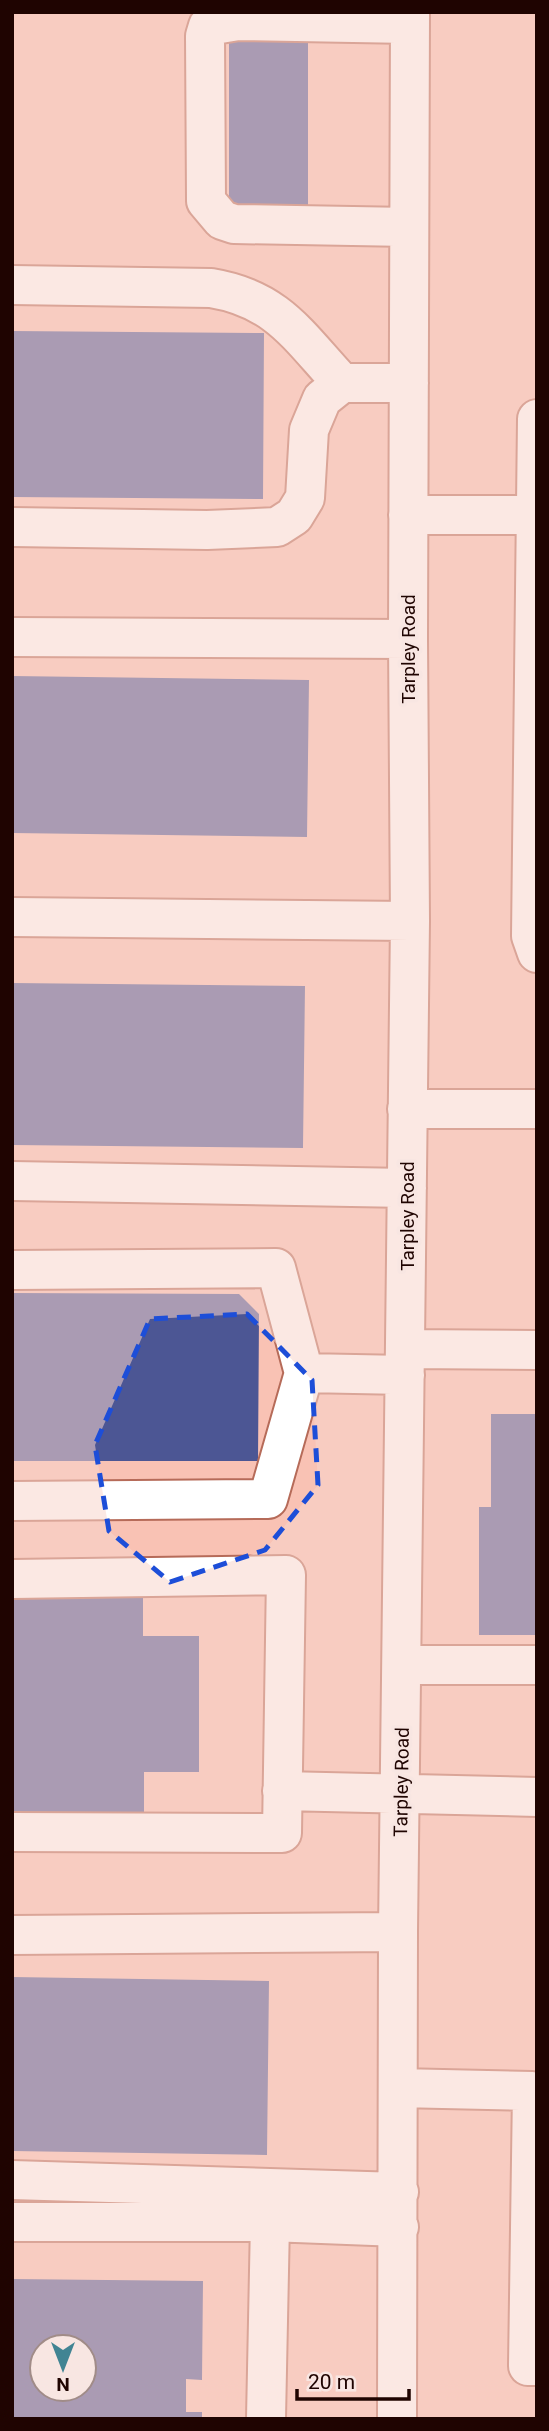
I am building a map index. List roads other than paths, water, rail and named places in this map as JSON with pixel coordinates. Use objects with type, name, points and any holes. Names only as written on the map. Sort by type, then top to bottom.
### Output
[{"type":"street","name":"Tarpley Road","points":[[397,2419],[398,1932],[410,921],[410,18]]},
{"type":"street","points":[[409,227],[234,224],[213,212],[206,201],[205,36],[208,26],[238,21],[410,18]]},
{"type":"street","points":[[12,285],[211,288],[241,293],[265,304],[286,322],[342,383]]},
{"type":"street","points":[[12,527],[207,530],[277,527],[294,516],[305,498],[309,430],[322,399],[342,383],[409,383]]},
{"type":"street","points":[[537,419],[531,936],[537,953]]},
{"type":"street","points":[[408,515],[535,515]]},
{"type":"street","points":[[12,636],[408,639]]},
{"type":"street","points":[[12,917],[410,921]]},
{"type":"street","points":[[407,1109],[537,1109]]},
{"type":"street","points":[[12,1181],[407,1188]]},
{"type":"street","points":[[12,1270],[276,1268],[304,1373],[268,1499],[12,1501]]},
{"type":"street","points":[[304,1373],[537,1350]]},
{"type":"street","points":[[12,1579],[286,1576],[282,1833],[12,1832]]},
{"type":"street","points":[[403,1665],[537,1665]]},
{"type":"street","points":[[282,1791],[537,1797]]},
{"type":"street","points":[[12,1935],[398,1932]]},
{"type":"street","points":[[398,2088],[534,2091],[528,2366],[537,2366]]},
{"type":"street","points":[[12,2180],[399,2210]]},
{"type":"street","points":[[12,2222],[270,2222],[399,2210]]},
{"type":"street","points":[[266,2419],[270,2222]]}]
